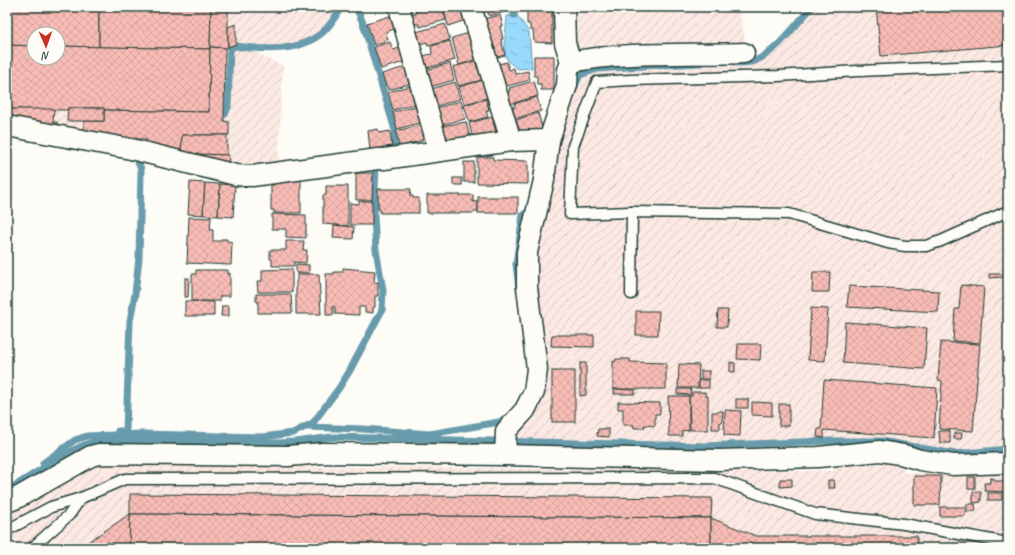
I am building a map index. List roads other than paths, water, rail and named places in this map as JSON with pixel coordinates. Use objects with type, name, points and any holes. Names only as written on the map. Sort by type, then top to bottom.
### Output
[{"type":"street","points":[[399,7],[439,151]]},
{"type":"street","points":[[471,7],[511,141]]},
{"type":"street","points":[[505,446],[506,431],[525,410],[534,392],[537,369],[527,287],[527,252],[544,180],[549,140],[566,92],[570,62],[564,43],[564,7]]},
{"type":"street","points":[[570,62],[591,58],[640,54],[744,53]]},
{"type":"street","points":[[7,126],[131,149],[236,175],[252,176],[511,141],[549,140]]},
{"type":"street","points":[[7,502],[17,498],[91,456],[99,454],[288,456],[323,453],[505,446],[719,460],[818,457],[880,451],[904,455],[920,460],[953,465],[1008,463]]},
{"type":"lane","points":[[1008,65],[778,76],[597,82],[573,146],[570,214],[632,212],[789,214],[888,243],[906,246],[926,246],[941,241],[1008,211]]},
{"type":"lane","points":[[631,294],[632,212]]},
{"type":"lane","points":[[7,528],[11,528],[52,507],[80,498],[125,479],[714,478],[815,514],[904,524],[1008,543]]},
{"type":"lane","points":[[32,548],[69,515],[80,498]]},
{"type":"water","points":[[517,15],[529,32],[532,68],[518,69],[508,61],[506,57],[505,46],[507,16]]},
{"type":"waterway","points":[[225,114],[228,107],[231,48],[235,46],[269,49],[292,47],[303,44],[314,39],[326,30],[341,7]]},
{"type":"waterway","points":[[356,7],[363,23],[395,130],[394,146],[390,149],[384,150]]},
{"type":"waterway","points":[[514,7],[514,15]]},
{"type":"waterway","points":[[736,63],[748,63],[755,61],[772,51],[812,7]]},
{"type":"waterway","points":[[574,88],[580,75],[597,69],[700,63]]},
{"type":"waterway","points":[[118,431],[126,431],[130,321],[139,258],[141,169],[136,158]]},
{"type":"waterway","points":[[43,463],[75,440],[87,436],[142,434],[263,437],[293,433],[313,423],[349,372],[382,310],[383,290],[376,250],[374,216],[376,165]]},
{"type":"waterway","points":[[519,289],[516,264],[523,215],[526,213]]},
{"type":"waterway","points":[[307,427],[430,434],[499,422],[508,418]]},
{"type":"waterway","points":[[7,489],[75,449],[103,440],[277,443],[332,437],[704,446],[824,441],[881,441],[955,454],[1008,449]]}]
